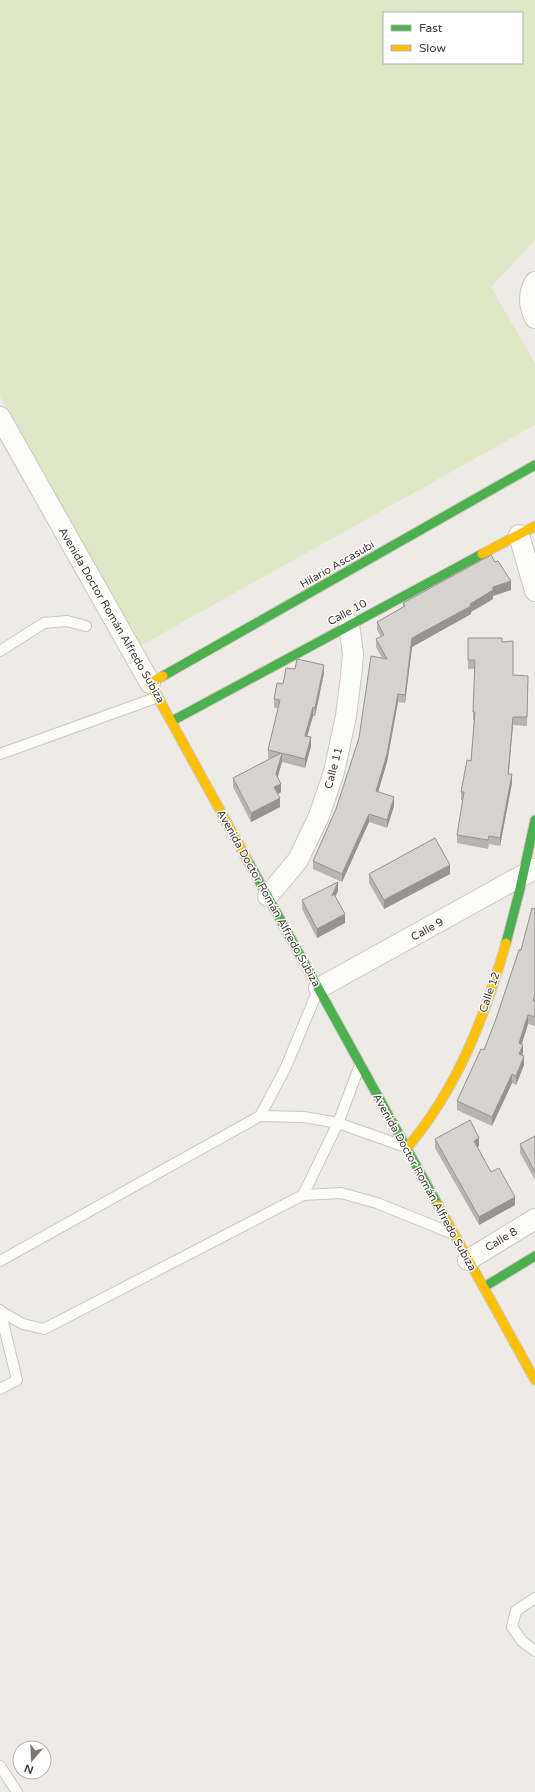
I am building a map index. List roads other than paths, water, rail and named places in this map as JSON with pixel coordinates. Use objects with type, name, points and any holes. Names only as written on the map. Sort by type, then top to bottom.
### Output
[{"type":"street","points":[[532,289],[530,309],[535,318]]},
{"type":"street","name":"Avenida Doctor Román Alfredo Subiza","points":[[0,417],[172,721],[535,1380]]},
{"type":"street","name":"Hilario Ascasubi","points":[[154,690],[535,465]]},
{"type":"street","points":[[527,530],[535,591]]},
{"type":"street","name":"Calle 10","points":[[172,721],[349,624],[527,530]]},
{"type":"street","name":"Calle 11","points":[[268,896],[298,860],[319,816],[334,772],[346,716],[351,676],[353,654],[349,624]]},
{"type":"street","name":"Calle 12","points":[[406,1148],[429,1121],[447,1092],[460,1068],[487,1002],[530,872],[535,820]]},
{"type":"street","name":"Calle 9","points":[[319,988],[530,872]]},
{"type":"street","name":"Calle 8","points":[[468,1260],[535,1220]]},
{"type":"street","points":[[484,1287],[535,1256]]},
{"type":"lane","points":[[0,651],[44,623],[67,621],[86,626]]},
{"type":"lane","points":[[0,754],[154,690]]},
{"type":"lane","points":[[260,1116],[285,1069],[319,988]]},
{"type":"lane","points":[[303,1194],[338,1122],[360,1064]]},
{"type":"lane","points":[[0,1262],[260,1116],[304,1116],[338,1122],[406,1148]]},
{"type":"lane","points":[[0,1310],[23,1324],[44,1329],[303,1194],[341,1193],[377,1202],[454,1234]]},
{"type":"lane","points":[[0,1310],[17,1380],[0,1389]]},
{"type":"lane","points":[[535,1598],[516,1611],[512,1627],[522,1641],[535,1651]]},
{"type":"lane","points":[[0,1766],[17,1792]]}]
